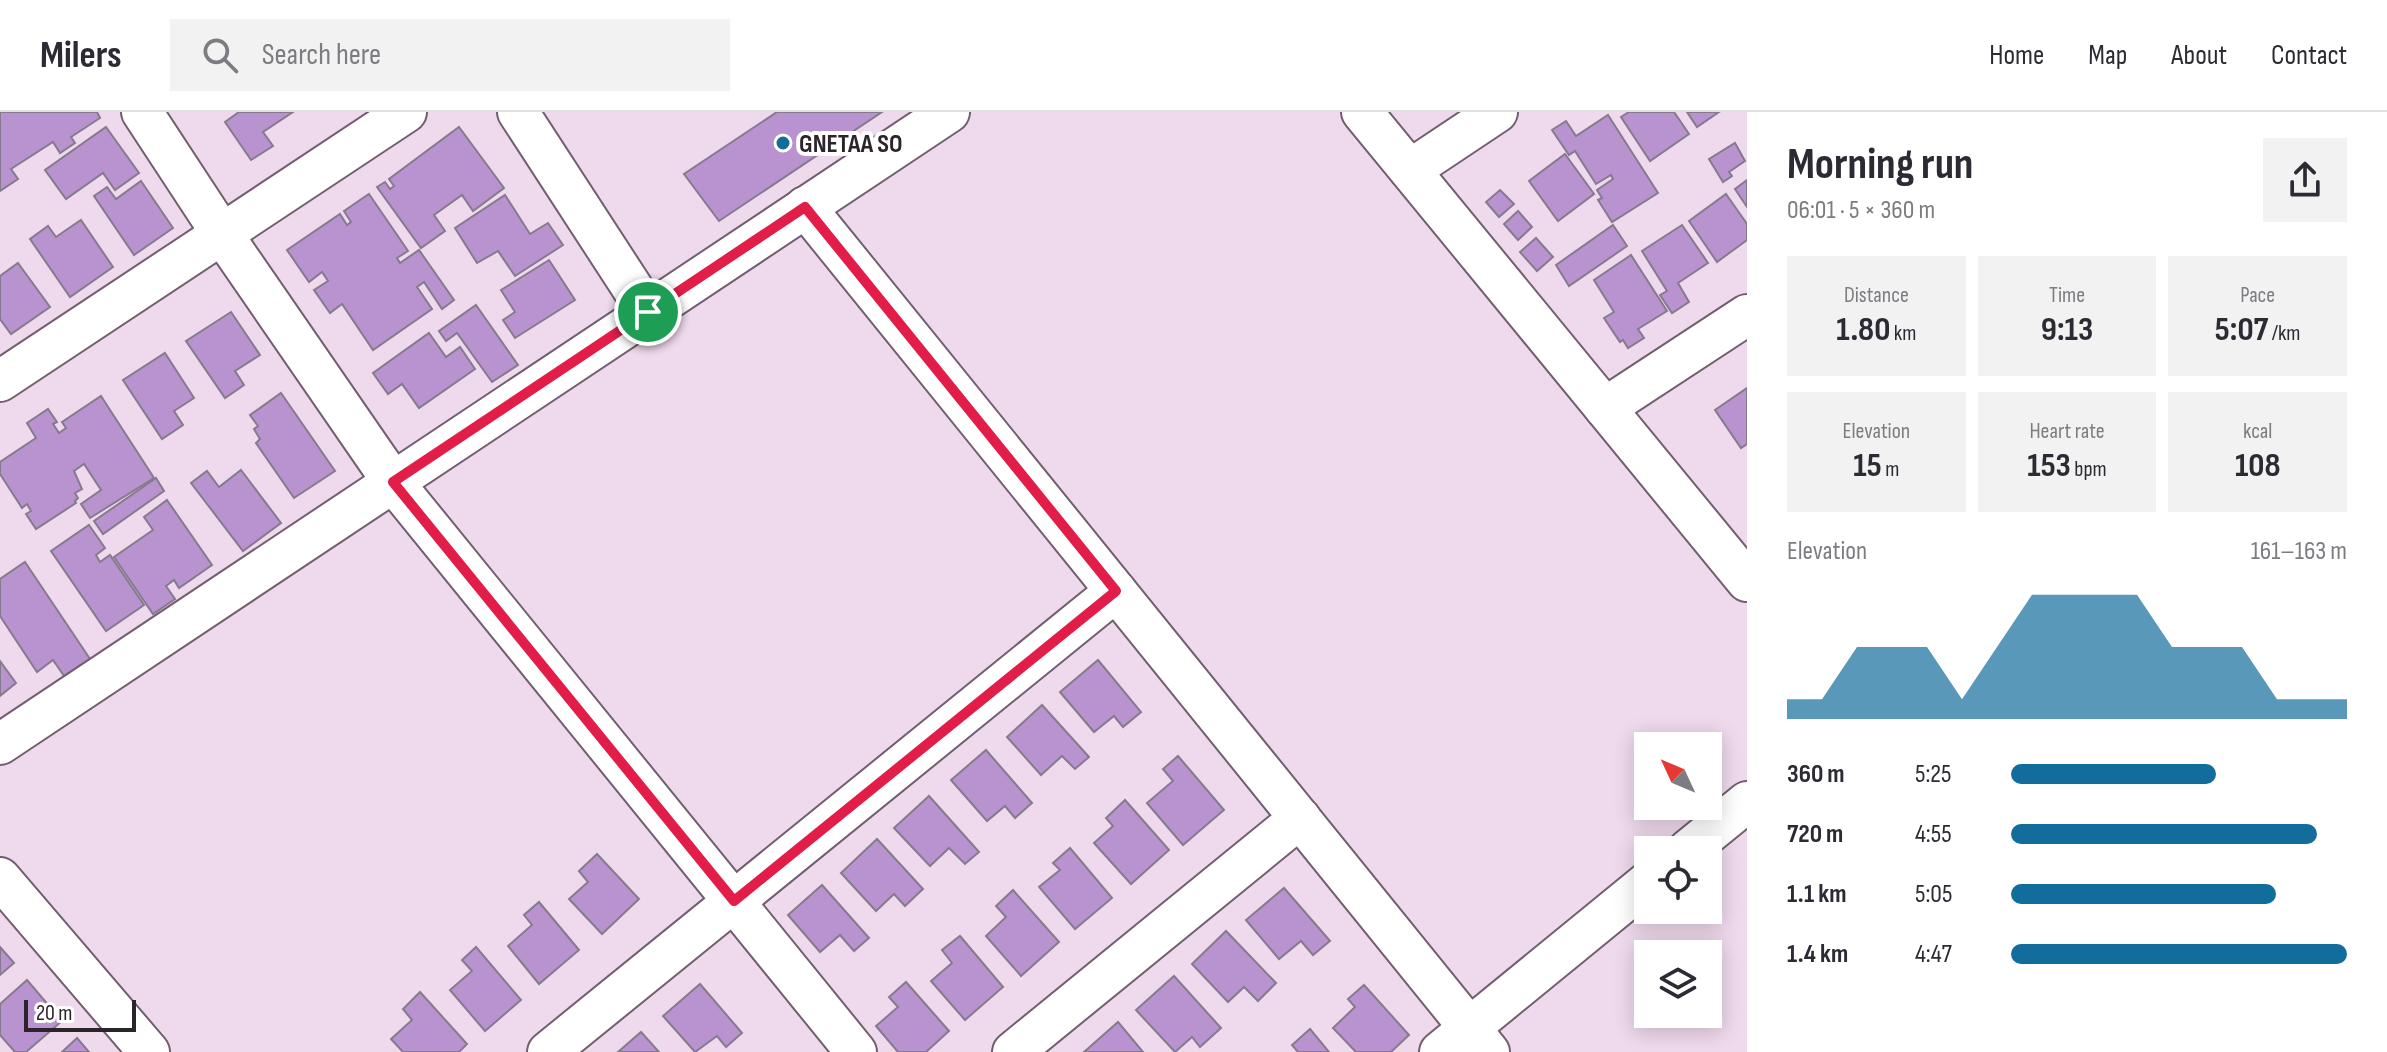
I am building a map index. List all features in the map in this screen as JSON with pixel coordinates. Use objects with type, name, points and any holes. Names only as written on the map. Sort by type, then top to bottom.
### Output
[{"type":"street","points":[[142,112],[393,482],[856,1052]]},
{"type":"street","points":[[0,381],[406,112]]},
{"type":"street","points":[[518,112],[648,312]]},
{"type":"street","points":[[0,744],[949,112]]},
{"type":"street","points":[[1362,112],[1747,581]]},
{"type":"street","points":[[1410,170],[1497,112]]},
{"type":"street","points":[[805,207],[1300,818],[1466,1044],[1634,894]]},
{"type":"street","points":[[1605,408],[1747,315]]},
{"type":"street","points":[[548,1052],[1116,591]]},
{"type":"street","points":[[1705,836],[1747,802]]},
{"type":"street","points":[[1013,1052],[1300,818]]},
{"type":"street","points":[[0,878],[149,1052]]},
{"type":"building","points":[[0,112],[97,112],[100,118],[71,137],[75,143],[60,153],[53,142],[11,169],[18,179],[0,191]]},
{"type":"building","points":[[239,112],[293,112],[263,132],[273,146],[251,160],[225,122]]},
{"type":"building","name":"GNETAA SO","points":[[777,112],[882,112],[719,221],[684,174]]},
{"type":"building","points":[[1629,112],[1674,112],[1689,134],[1650,161],[1621,117]]},
{"type":"building","points":[[1687,112],[1719,112],[1697,127]]},
{"type":"building","points":[[1608,115],[1658,193],[1612,222],[1598,200],[1602,198],[1597,190],[1613,179],[1611,175],[1596,184],[1575,151],[1569,155],[1552,130],[1566,121],[1576,136]]},
{"type":"building","points":[[106,127],[139,173],[115,190],[103,173],[66,199],[45,170]]},
{"type":"building","points":[[459,127],[504,188],[473,211],[462,195],[434,215],[445,231],[421,248],[377,187],[385,182],[390,189],[394,186],[389,179]]},
{"type":"building","points":[[1735,143],[1745,161],[1729,172],[1732,176],[1723,182],[1709,159]]},
{"type":"building","points":[[1565,154],[1594,194],[1558,221],[1529,181]]},
{"type":"building","points":[[1747,180],[1747,207],[1735,189]]},
{"type":"building","points":[[141,181],[173,228],[134,255],[94,196],[107,187],[116,199]]},
{"type":"building","points":[[1500,190],[1514,204],[1499,217],[1486,202]]},
{"type":"building","points":[[369,194],[408,251],[397,258],[400,263],[419,250],[454,300],[442,309],[424,282],[417,287],[432,309],[373,350],[342,304],[330,313],[314,290],[328,281],[322,272],[309,282],[287,250],[340,214],[347,225],[351,222],[344,211]]},
{"type":"building","points":[[1726,194],[1747,224],[1747,240],[1717,262],[1689,221]]},
{"type":"building","points":[[505,195],[530,234],[548,223],[563,245],[515,276],[498,251],[477,263],[455,228]]},
{"type":"building","points":[[1518,211],[1532,227],[1518,240],[1504,224]]},
{"type":"building","points":[[81,220],[113,267],[70,297],[30,239],[48,226],[56,237]]},
{"type":"building","points":[[1613,225],[1627,246],[1569,286],[1556,265]]},
{"type":"building","points":[[1682,225],[1708,263],[1678,283],[1689,302],[1672,313],[1660,295],[1667,291],[1642,251]]},
{"type":"building","points":[[1536,238],[1553,257],[1537,271],[1520,252]]},
{"type":"building","points":[[1631,255],[1667,311],[1638,329],[1644,338],[1628,348],[1623,340],[1620,342],[1604,318],[1614,312],[1594,280]]},
{"type":"building","points":[[549,260],[575,300],[515,338],[503,320],[515,312],[501,290]]},
{"type":"building","points":[[18,263],[50,307],[11,334],[0,319],[0,276]]},
{"type":"building","points":[[476,305],[518,365],[492,382],[457,333],[446,341],[439,331]]},
{"type":"building","points":[[231,312],[260,355],[235,371],[244,385],[225,398],[186,341]]},
{"type":"building","points":[[429,333],[446,357],[460,347],[475,369],[419,408],[402,384],[388,394],[373,373]]},
{"type":"building","points":[[165,353],[194,398],[174,411],[183,425],[162,439],[123,380]]},
{"type":"building","points":[[1747,388],[1747,444],[1741,448],[1715,410]]},
{"type":"building","points":[[281,393],[335,471],[294,498],[256,443],[260,439],[254,429],[258,426],[250,415]]},
{"type":"building","points":[[101,396],[154,478],[90,518],[81,504],[101,490],[84,464],[74,471],[82,489],[75,493],[78,498],[76,503],[36,529],[26,514],[31,511],[27,504],[22,508],[0,474],[0,462],[36,438],[27,423],[48,409],[57,422],[53,424],[59,433],[66,428],[62,422]]},
{"type":"building","points":[[241,470],[281,523],[243,551],[191,483],[207,471],[219,487]]},
{"type":"building","points":[[156,478],[164,491],[103,534],[94,521]]},
{"type":"building","points":[[167,500],[212,565],[179,588],[174,580],[166,586],[175,599],[153,614],[114,557],[153,530],[144,517]]},
{"type":"building","points":[[89,525],[105,548],[96,555],[100,562],[110,555],[144,605],[106,631],[51,551]]},
{"type":"building","points":[[25,562],[90,659],[64,676],[53,660],[37,672],[0,616],[0,579]]},
{"type":"building","points":[[1098,660],[1141,712],[1123,727],[1114,716],[1094,732],[1060,692]]},
{"type":"building","points":[[0,661],[16,683],[0,696]]},
{"type":"building","points":[[1042,705],[1089,757],[1075,769],[1062,756],[1041,775],[1007,737]]},
{"type":"building","points":[[986,750],[1032,803],[1015,818],[1005,806],[987,821],[951,780]]},
{"type":"building","points":[[1178,756],[1224,810],[1183,845],[1147,803],[1173,781],[1163,769]]},
{"type":"building","points":[[929,796],[979,852],[965,864],[949,848],[930,866],[894,828]]},
{"type":"building","points":[[1125,800],[1169,850],[1131,884],[1094,843],[1113,826],[1106,818]]},
{"type":"building","points":[[877,839],[923,889],[905,906],[894,894],[876,911],[841,873]]},
{"type":"building","points":[[1070,848],[1112,898],[1075,929],[1039,887],[1060,870],[1053,863]]},
{"type":"building","points":[[597,854],[639,899],[602,934],[569,899],[588,882],[579,871]]},
{"type":"building","points":[[822,885],[869,938],[854,951],[840,935],[820,952],[788,915]]},
{"type":"building","points":[[1284,888],[1330,941],[1313,955],[1301,941],[1279,959],[1246,920]]},
{"type":"building","points":[[1013,890],[1059,942],[1021,976],[986,936],[1006,917],[996,906]]},
{"type":"building","points":[[539,902],[579,950],[539,984],[508,946],[532,925],[524,915]]},
{"type":"building","points":[[1226,931],[1276,983],[1258,1001],[1244,987],[1228,1002],[1192,964]]},
{"type":"building","points":[[960,936],[1003,987],[965,1020],[931,981],[952,963],[942,950]]},
{"type":"building","points":[[0,947],[14,963],[0,975]]},
{"type":"building","points":[[476,947],[521,1000],[485,1031],[450,990],[472,971],[462,960]]},
{"type":"building","points":[[1174,976],[1221,1028],[1200,1047],[1192,1037],[1175,1052],[1136,1010]]},
{"type":"building","points":[[27,980],[62,1021],[26,1052],[15,1052],[0,1035],[0,1004]]},
{"type":"building","points":[[906,982],[949,1031],[926,1052],[898,1052],[876,1026],[898,1007],[889,997]]},
{"type":"building","points":[[700,984],[742,1033],[726,1047],[717,1036],[695,1052],[663,1016]]},
{"type":"building","points":[[1364,985],[1409,1035],[1391,1052],[1356,1052],[1333,1028],[1355,1007],[1348,999]]},
{"type":"building","points":[[420,992],[467,1044],[459,1052],[403,1052],[391,1039],[412,1020],[403,1009]]},
{"type":"building","points":[[1118,1022],[1143,1052],[1084,1052]]},
{"type":"building","points":[[1310,1029],[1329,1052],[1298,1052],[1292,1045]]},
{"type":"building","points":[[641,1032],[659,1052],[618,1052]]},
{"type":"building","points":[[77,1038],[89,1052],[62,1052]]},
{"type":"place","name":"GNETAA SO","points":[[783,143]]},
{"type":"route","points":[[805,207],[1116,591],[734,901],[393,482],[648,312],[805,207]]}]
